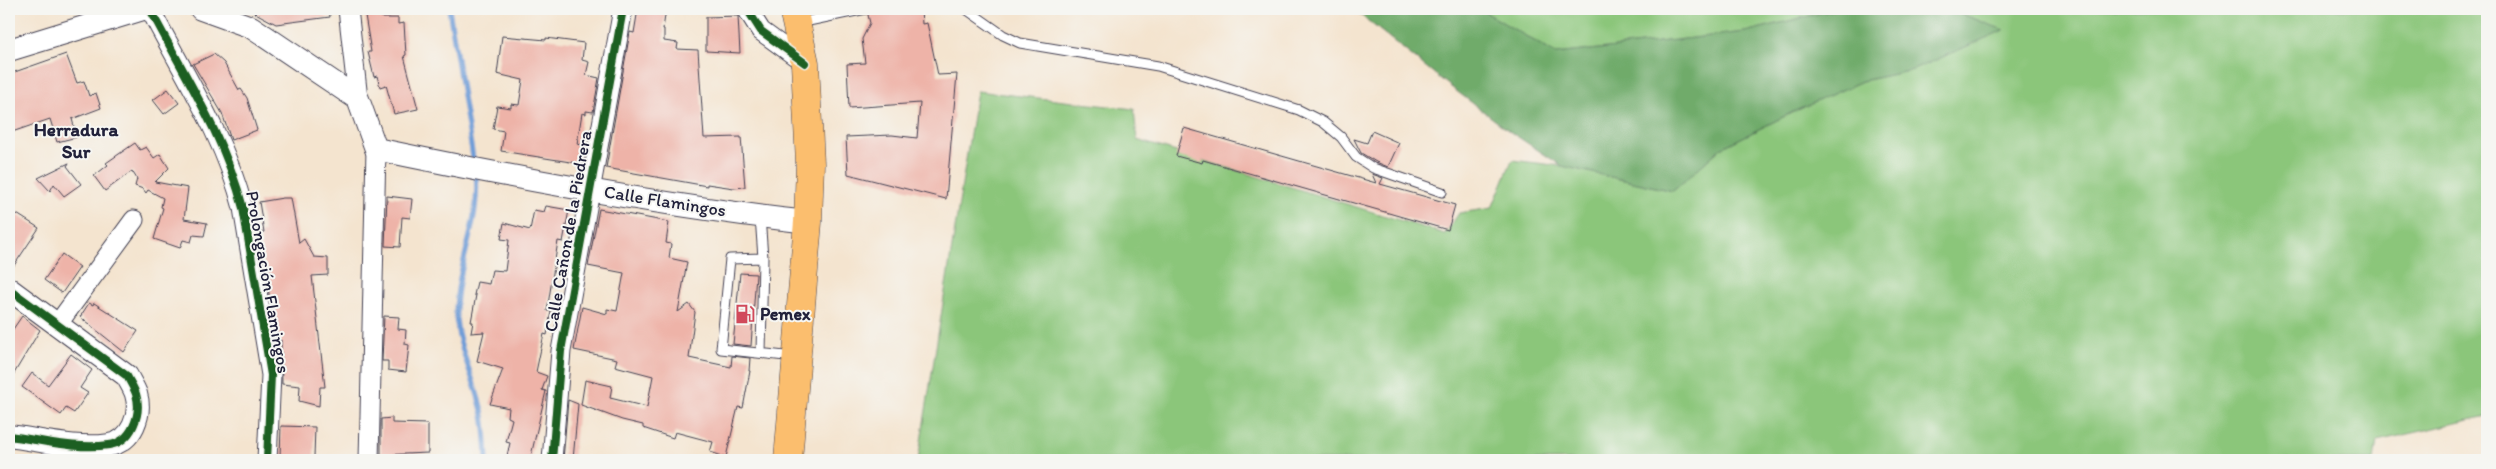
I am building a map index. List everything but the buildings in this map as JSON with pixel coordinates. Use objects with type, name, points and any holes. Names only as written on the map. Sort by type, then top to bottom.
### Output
[{"type":"main road","points":[[788,460],[808,222],[810,125],[805,63],[795,16]]},
{"type":"street","points":[[9,50],[143,9]]},
{"type":"street","name":"Prolongación Flamingos","points":[[150,9],[221,145],[244,208],[271,375],[267,460]]},
{"type":"street","points":[[201,9],[251,27],[358,99]]},
{"type":"street","points":[[348,9],[358,99],[376,149],[369,460]]},
{"type":"street","name":"Calle Cañon de la Piedrera","points":[[552,460],[561,351],[592,190],[623,9]]},
{"type":"street","points":[[747,9],[761,31],[805,63]]},
{"type":"street","name":"Calle Flamingos","points":[[376,149],[498,175],[808,222]]},
{"type":"street","points":[[56,325],[134,220]]},
{"type":"street","points":[[9,289],[127,376],[136,393],[138,408],[135,424],[126,436],[111,445],[89,446],[9,436]]},
{"type":"lane","points":[[795,16],[866,9]]},
{"type":"lane","points":[[966,9],[1020,43],[1158,66],[1299,110],[1335,132],[1356,157],[1373,168],[1442,192]]},
{"type":"lane","points":[[760,216],[763,258],[761,353]]},
{"type":"lane","points":[[763,258],[730,259],[721,349],[796,357]]},
{"type":"green space","points":[[1353,9],[1480,9],[1556,54],[1745,32],[1837,9],[1948,9],[2004,30],[1913,70],[1862,81],[1793,112],[1721,148],[1673,191],[1562,166],[1512,133]]},
{"type":"green space","points":[[1480,9],[1837,9],[1745,32],[1556,54]]},
{"type":"green space","points":[[1949,9],[2487,9],[2487,416],[2377,441],[2374,460],[918,460],[977,91],[1134,109],[1137,140],[1445,234],[1459,213],[1492,208],[1512,160],[1562,166],[1673,191],[1721,148],[1793,112],[1862,81],[1913,70],[2003,30]]},
{"type":"waterway","points":[[449,9],[474,164]]},
{"type":"waterway","points":[[476,175],[475,209],[460,276],[456,311],[458,334],[483,413],[487,460]]},
{"type":"cycle path","points":[[150,9],[202,106],[226,156],[243,208],[271,375],[267,460]]},
{"type":"cycle path","points":[[552,460],[561,351],[623,9]]},
{"type":"cycle path","points":[[747,9],[761,31],[805,63]]},
{"type":"cycle path","points":[[9,289],[127,376],[138,402],[138,410],[133,426],[124,439],[117,443],[84,446],[9,436]]},
{"type":"place","name":"Pemex","points":[[745,314]]},
{"type":"district","name":"Herradura Sur","points":[[76,140]]}]
